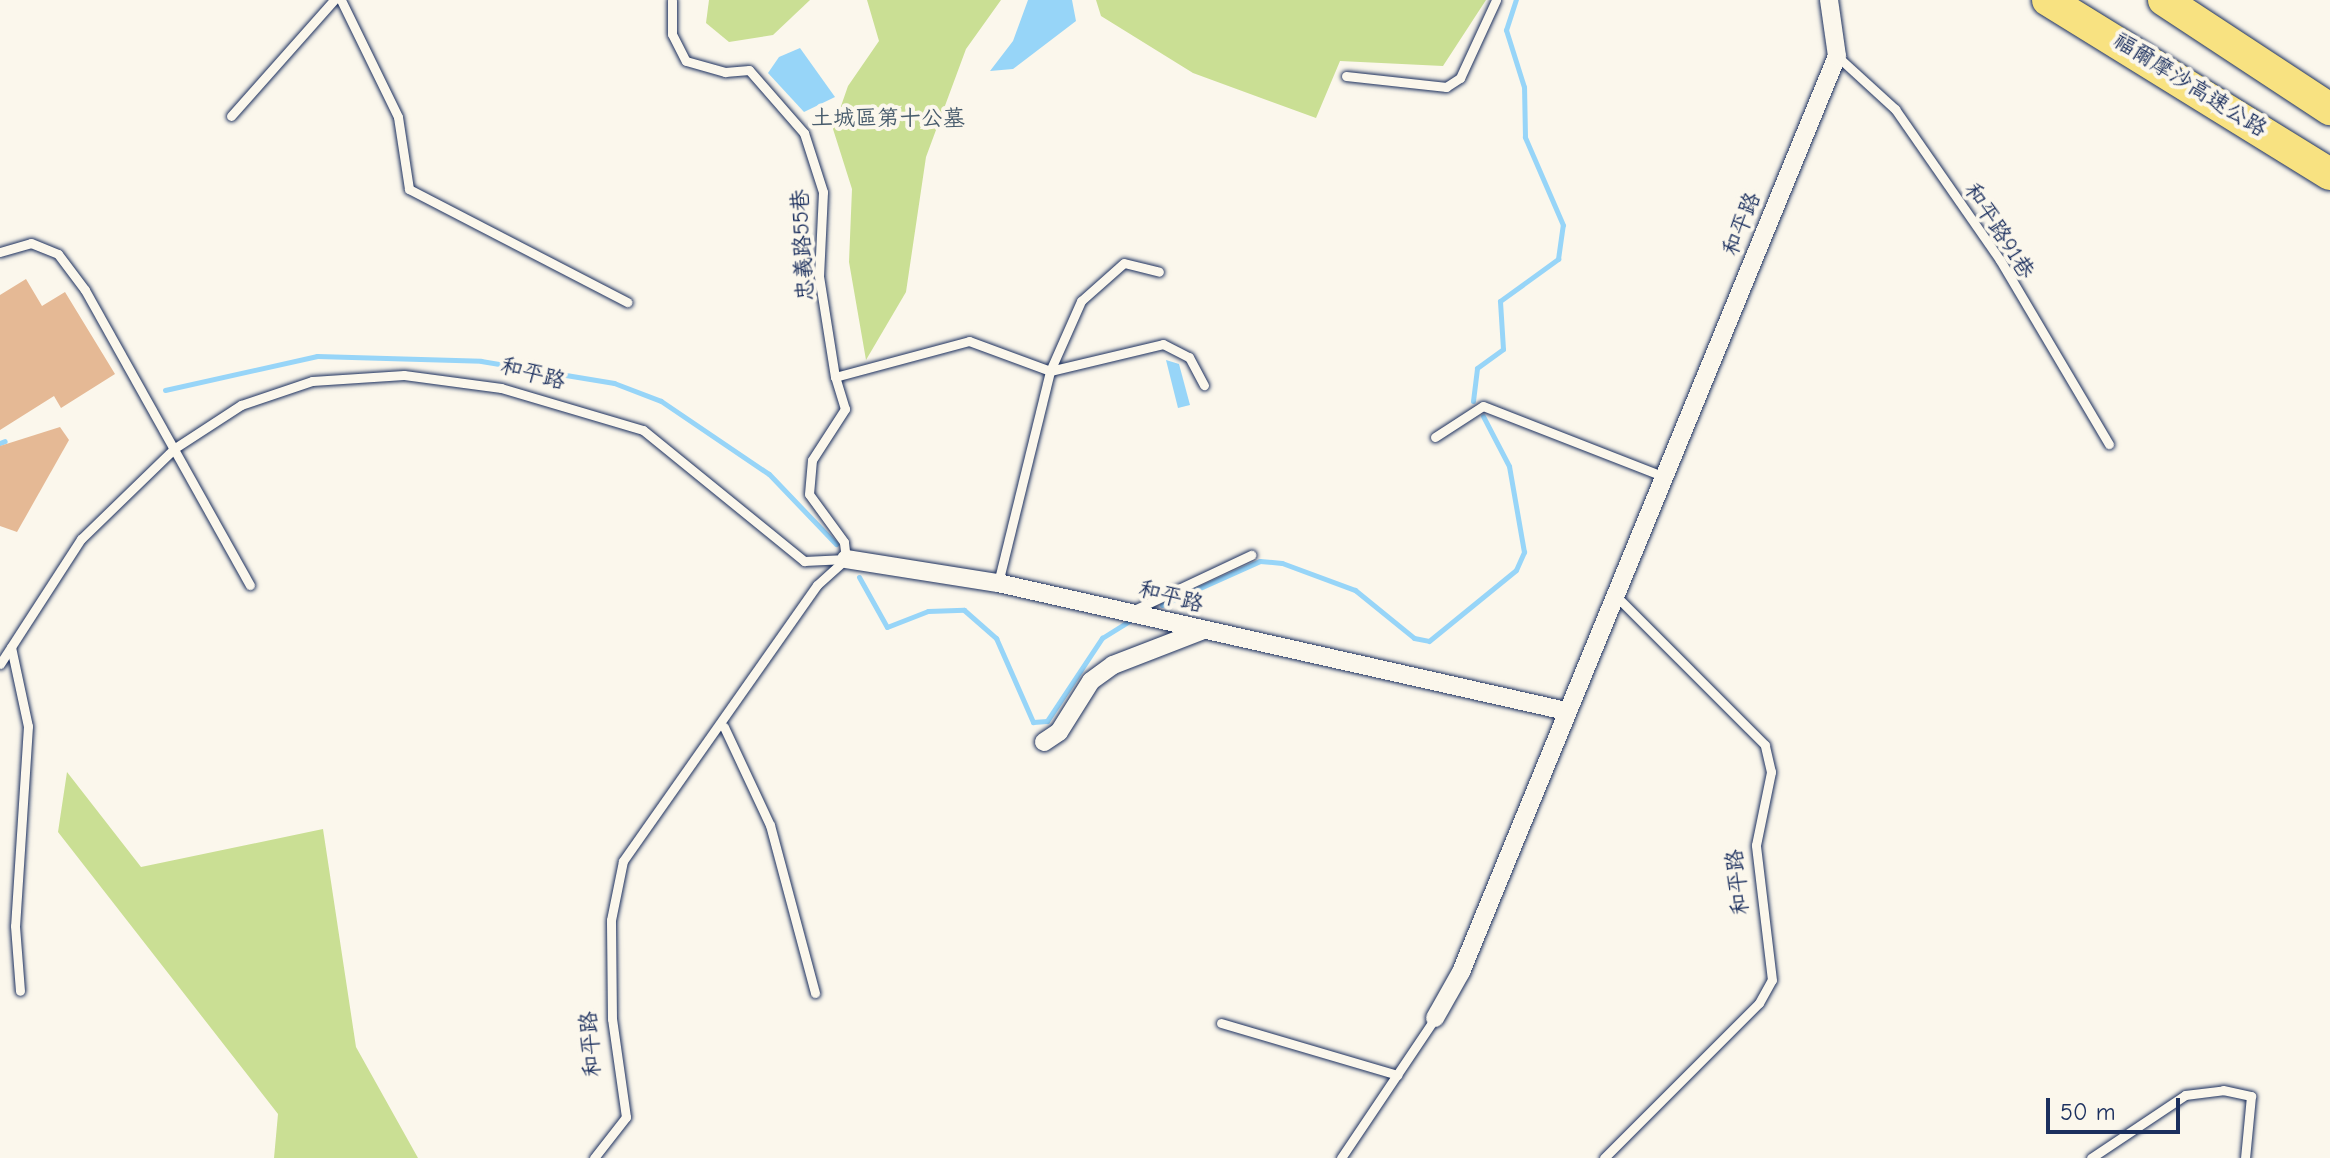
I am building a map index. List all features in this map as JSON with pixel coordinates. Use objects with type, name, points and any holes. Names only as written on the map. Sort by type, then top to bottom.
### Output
[{"type":"highway","name":"福爾摩沙高速公路","points":[[2048,0],[2330,174]]},
{"type":"highway","points":[[2164,0],[2330,109]]},
{"type":"street","points":[[1829,0],[1837,56]]},
{"type":"street","name":"和平路","points":[[1435,1018],[1461,972],[1837,56]]},
{"type":"street","name":"和平路","points":[[846,559],[998,583],[1132,611],[1204,631],[1566,711]]},
{"type":"street","points":[[1044,742],[1113,665],[1204,631]]},
{"type":"lane","points":[[231,116],[334,0]]},
{"type":"lane","points":[[341,0],[398,117],[409,189],[627,302]]},
{"type":"lane","name":"忠義路55巷","points":[[672,0],[672,34],[686,61],[725,72],[749,70],[804,133],[823,192],[819,276],[835,377]]},
{"type":"lane","points":[[1346,76],[1446,87],[1460,78],[1496,0]]},
{"type":"lane","name":"和平路91巷","points":[[1837,56],[1895,109],[2000,260],[2109,444]]},
{"type":"lane","points":[[0,252],[31,243],[58,254],[175,448],[250,585]]},
{"type":"lane","points":[[998,583],[1050,371],[1081,301],[1124,263],[1159,272]]},
{"type":"lane","points":[[846,559],[844,542],[809,494],[812,460],[845,409],[835,377],[969,341],[1050,371],[1163,344],[1189,357],[1204,385]]},
{"type":"lane","name":"和平路","points":[[0,664],[81,539],[175,448],[241,405],[312,381],[404,375],[501,388],[643,430],[804,561],[846,559]]},
{"type":"lane","points":[[1435,437],[1483,406],[1665,477]]},
{"type":"lane","points":[[1132,611],[1251,555]]},
{"type":"lane","name":"和平路","points":[[594,1158],[626,1117],[612,1019],[614,884],[724,727],[817,585],[846,559]]},
{"type":"lane","name":"和平路","points":[[1604,1158],[1759,1003],[1772,980],[1756,845],[1771,772],[1765,745],[1617,597]]},
{"type":"lane","points":[[11,647],[28,726],[15,926],[20,991]]},
{"type":"lane","points":[[724,727],[770,825],[815,993]]},
{"type":"lane","name":"和平路","points":[[1341,1158],[1435,1018]]},
{"type":"lane","points":[[1221,1023],[1398,1075]]},
{"type":"lane","points":[[2091,1158],[2185,1095],[2251,1096],[2245,1158]]},
{"type":"green space","points":[[709,0],[810,0],[773,35],[729,42],[706,23]]},
{"type":"green space","name":"土城區第十公墓","points":[[867,0],[1001,0],[966,49],[926,157],[906,292],[866,360],[849,262],[852,189],[833,129],[848,86],[879,41]]},
{"type":"green space","points":[[1096,0],[1486,0],[1443,66],[1340,61],[1316,118],[1193,73],[1101,16]]},
{"type":"green space","points":[[67,772],[141,867],[323,829],[356,1047],[418,1158],[274,1158],[278,1114],[58,832]]},
{"type":"water","points":[[1028,0],[1072,0],[1076,21],[1013,69],[990,71],[1013,41]]},
{"type":"water","points":[[800,48],[835,97],[804,112],[768,73],[779,57]]},
{"type":"water","points":[[1166,360],[1179,364],[1190,405],[1178,408]]},
{"type":"building","points":[[26,279],[42,306],[65,292],[115,374],[61,408],[54,396],[0,430],[0,295]]},
{"type":"building","points":[[60,427],[69,440],[17,532],[0,526],[0,446]]},
{"type":"waterway","points":[[1473,401],[1477,368],[1503,349],[1500,301],[1558,259],[1563,225],[1525,137],[1524,87],[1506,30],[1516,0]]},
{"type":"waterway","points":[[165,390],[317,356],[481,361],[614,383],[661,401],[769,474],[836,544]]},
{"type":"waterway","points":[[1162,605],[1260,561],[1282,563],[1355,590],[1414,638],[1429,641],[1516,570],[1524,552],[1509,466],[1483,416]]},
{"type":"waterway","points":[[0,443],[5,441]]},
{"type":"waterway","points":[[859,577],[887,627],[928,611],[964,610],[996,638],[1033,722],[1047,721],[1102,638],[1128,622]]}]
